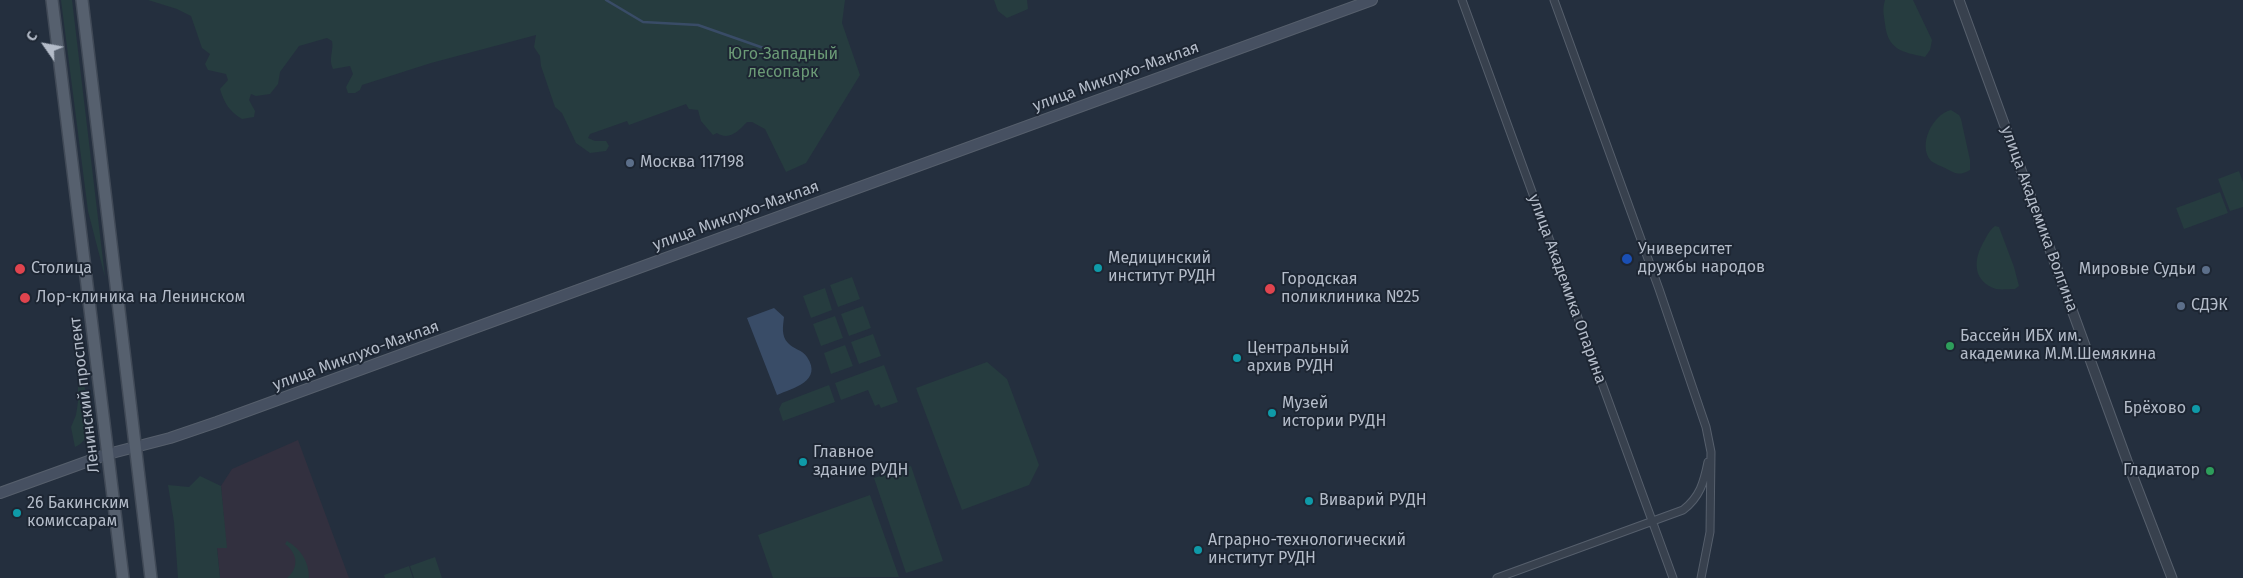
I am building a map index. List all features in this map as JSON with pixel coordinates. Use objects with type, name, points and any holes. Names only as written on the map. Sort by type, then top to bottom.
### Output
[{"type":"main road","name":"Ленинский проспект","points":[[52,0],[123,578]]},
{"type":"main road","points":[[82,0],[151,578]]},
{"type":"main road","name":"улица Миклухо-Маклая","points":[[0,493],[108,454],[170,438],[216,422],[1372,0]]},
{"type":"street","name":"улица Академика Опарина","points":[[1462,0],[1673,578]]},
{"type":"street","points":[[1554,0],[1659,289],[1706,427],[1711,452],[1710,532],[1701,578]]},
{"type":"street","name":"улица Академика Волгина","points":[[1959,0],[2131,473],[2172,578]]},
{"type":"street","points":[[1497,578],[1683,510],[1694,502],[1700,492],[1711,452]]},
{"type":"shaded area","points":[[298,440],[349,578],[220,578],[217,548],[226,548],[221,486],[232,469]]},
{"type":"green space","points":[[61,0],[72,0],[105,277],[88,211]]},
{"type":"green space","name":"Юго-Западный лесопарк","points":[[148,0],[845,0],[842,23],[860,75],[806,163],[786,172],[765,129],[752,122],[747,122],[729,136],[717,133],[713,135],[701,121],[698,110],[689,109],[686,104],[629,125],[627,121],[590,134],[588,138],[595,141],[606,141],[609,146],[606,151],[590,153],[576,143],[562,113],[555,107],[541,66],[540,56],[534,47],[536,35],[431,63],[362,85],[360,90],[355,93],[348,93],[346,87],[353,74],[350,66],[333,69],[331,62],[332,41],[327,38],[299,46],[280,72],[278,84],[270,94],[256,96],[251,94],[249,100],[255,111],[254,117],[242,119],[231,110],[220,89],[228,80],[226,74],[208,70],[205,64],[210,54],[202,48],[191,16],[177,9]]},
{"type":"green space","points":[[994,0],[1027,0],[1028,9],[1007,18],[998,11]]},
{"type":"green space","points":[[1885,0],[1913,0],[1932,40],[1930,50],[1925,57],[1903,51],[1893,45],[1887,33],[1884,15]]},
{"type":"green space","points":[[1951,110],[1959,115],[1961,119],[1970,160],[1970,170],[1960,174],[1931,161],[1926,147],[1926,139],[1933,124],[1938,117]]},
{"type":"green space","points":[[2239,171],[2243,182],[2243,207],[2230,211],[2218,179]]},
{"type":"green space","points":[[2220,192],[2228,213],[2184,229],[2176,208]]},
{"type":"green space","points":[[1995,226],[1999,227],[2014,267],[2019,286],[2015,289],[1996,289],[1989,286],[1983,282],[1977,271],[1979,251],[1988,234]]},
{"type":"green space","points":[[852,277],[860,299],[838,307],[830,285]]},
{"type":"green space","points":[[825,288],[832,310],[811,318],[803,296]]},
{"type":"green space","points":[[863,306],[871,328],[849,336],[841,314]]},
{"type":"green space","points":[[835,316],[843,338],[821,346],[813,324]]},
{"type":"green space","points":[[873,334],[881,356],[859,364],[851,342]]},
{"type":"green space","points":[[845,345],[853,366],[831,374],[824,353]]},
{"type":"green space","points":[[987,362],[1007,379],[1039,465],[1029,485],[962,510],[916,388]]},
{"type":"green space","points":[[884,365],[898,402],[881,408],[879,404],[875,406],[868,390],[841,400],[835,383]]},
{"type":"green space","points":[[78,379],[85,389],[89,417],[84,440],[75,447],[71,427],[76,415],[78,402]]},
{"type":"green space","points":[[829,385],[835,402],[783,421],[779,409],[782,403]]},
{"type":"green space","points":[[911,466],[943,561],[906,573],[874,478]]},
{"type":"green space","points":[[200,476],[221,486],[227,548],[217,548],[220,578],[178,578],[174,522],[168,485],[189,487]]},
{"type":"green space","points":[[870,495],[899,577],[773,578],[758,535]]},
{"type":"green space","points":[[287,541],[296,548],[306,561],[309,578],[287,578],[294,569],[295,560],[292,552],[285,544]]},
{"type":"green space","points":[[435,557],[442,578],[414,578],[410,566]]},
{"type":"green space","points":[[409,566],[413,578],[385,578],[384,575]]},
{"type":"water","points":[[774,308],[784,317],[784,337],[790,345],[807,357],[811,365],[809,378],[798,386],[777,395],[747,318]]},
{"type":"waterway","points":[[606,0],[643,22],[698,25],[775,52]]},
{"type":"place","name":"Москва 117198","points":[[630,163]]},
{"type":"place","name":"Университет дружбы народов","points":[[1627,259]]},
{"type":"place","name":"Медицинский институт РУДН","points":[[1098,268]]},
{"type":"place","name":"Столица","points":[[20,269]]},
{"type":"place","name":"Мировые Судьи","points":[[2206,270]]},
{"type":"place","name":"Городская поликлиника №25","points":[[1270,289]]},
{"type":"place","name":"Лор-клиника на Ленинском","points":[[25,298]]},
{"type":"place","name":"СДЭК","points":[[2181,306]]},
{"type":"place","name":"Бассейн ИБХ им. академика М.М.Шемякина","points":[[1950,346]]},
{"type":"place","name":"Центральный архив РУДН","points":[[1237,358]]},
{"type":"place","name":"Брёхово","points":[[2196,409]]},
{"type":"place","name":"Музей истории РУДН","points":[[1272,413]]},
{"type":"place","name":"Главное здание РУДН","points":[[803,462]]},
{"type":"place","name":"Гладиатор","points":[[2210,471]]},
{"type":"place","name":"Виварий РУДН","points":[[1309,501]]},
{"type":"place","name":"26 Бакинским комиссарам","points":[[17,513]]},
{"type":"place","name":"Аграрно-технологический институт РУДН","points":[[1198,550]]}]
